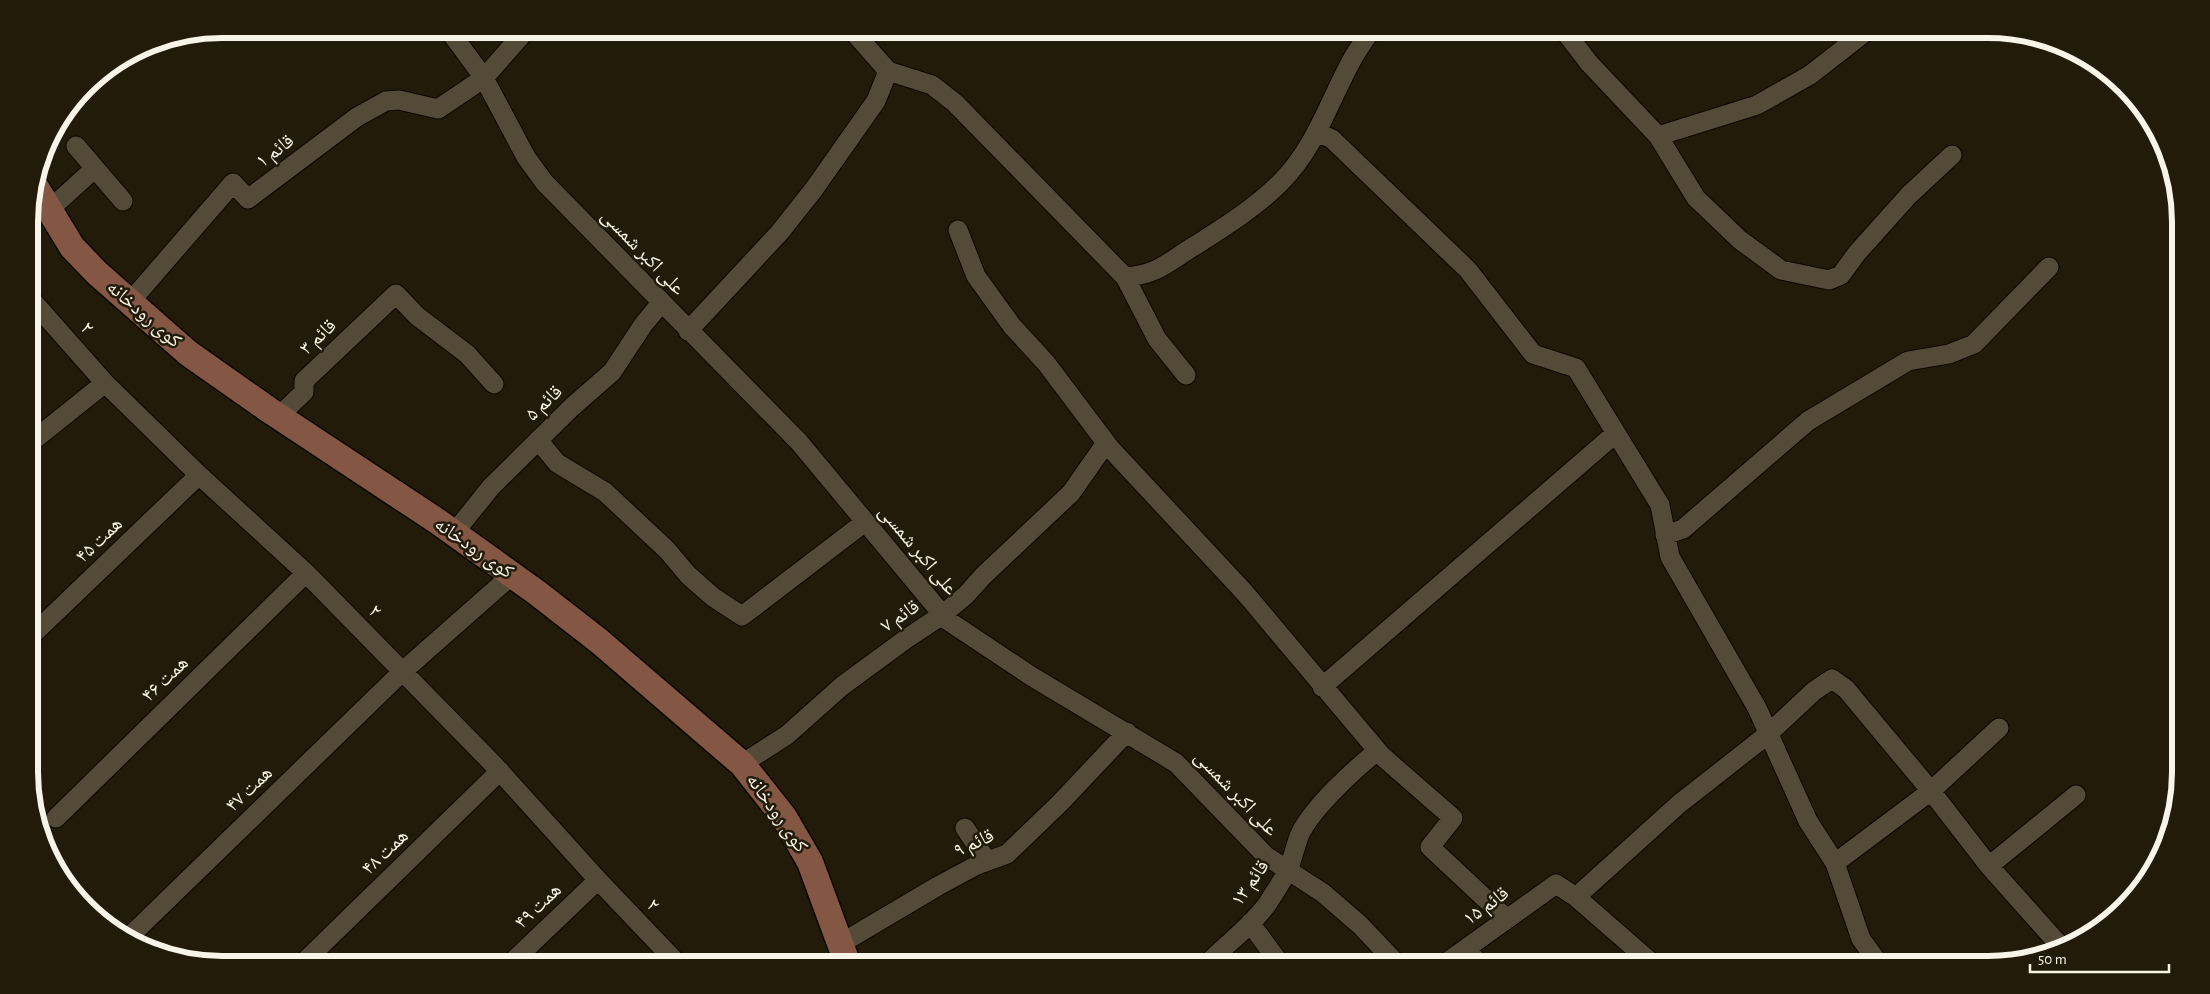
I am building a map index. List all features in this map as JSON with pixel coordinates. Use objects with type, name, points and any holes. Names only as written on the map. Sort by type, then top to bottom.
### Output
[{"type":"street","name":"علی اکبر شمسی","points":[[455,38],[484,78],[526,157],[544,182],[688,331],[799,442],[947,620],[1031,676],[1176,763],[1266,856],[1323,893],[1360,925],[1389,956]]},
{"type":"street","points":[[484,78],[519,38]]},
{"type":"street","points":[[860,38],[888,71],[932,85],[955,103],[1125,277],[1157,339],[1186,375]]},
{"type":"street","points":[[1125,277],[1141,276],[1167,266],[1252,208],[1282,182],[1302,157],[1317,132],[1354,57],[1366,38]]},
{"type":"street","points":[[1570,38],[1589,63],[1658,136],[1696,198],[1740,240],[1781,270],[1830,280],[1841,275],[1857,253],[1908,195],[1952,155]]},
{"type":"street","points":[[1658,136],[1757,105],[1810,76],[1858,38]]},
{"type":"street","points":[[688,331],[780,232],[808,196],[876,101],[888,71]]},
{"type":"street","name":"قائم ۱","points":[[130,302],[233,183],[248,199],[358,117],[386,101],[399,100],[438,109],[484,78]]},
{"type":"street","points":[[1317,132],[1332,139],[1468,270],[1533,354],[1576,368],[1660,505],[1670,557],[1757,708],[1808,821],[1835,863],[1861,939],[1873,956]]},
{"type":"street","points":[[76,146],[123,201]]},
{"type":"street","points":[[49,210],[94,169]]},
{"type":"street","name":"کوی رودخانه","points":[[40,194],[72,247],[97,273],[188,353],[512,574],[600,641],[742,764],[784,816],[810,862],[844,955]]},
{"type":"street","points":[[958,230],[976,276],[1012,326],[1046,363],[1106,443],[1245,593],[1378,751],[1395,769],[1453,818],[1430,847],[1507,919]]},
{"type":"street","points":[[1665,535],[1683,528],[1808,421],[1908,361],[1949,354],[1974,344],[2048,267]]},
{"type":"street","name":"قائم ۳","points":[[279,416],[304,392],[304,381],[396,294],[417,316],[467,354],[494,384]]},
{"type":"street","name":"قائم ۵","points":[[454,533],[491,487],[572,407],[612,372],[643,325],[661,303]]},
{"type":"street","name":"۲","points":[[38,307],[105,383],[199,475],[306,572],[500,771],[598,880],[670,956]]},
{"type":"street","points":[[38,437],[105,383]]},
{"type":"street","points":[[1322,686],[1616,433]]},
{"type":"street","points":[[538,440],[557,463],[606,492],[667,550],[688,575],[713,597],[742,616],[865,522]]},
{"type":"street","name":"قائم ۷","points":[[742,764],[787,735],[842,686],[942,615],[966,595],[1071,493],[1106,443]]},
{"type":"street","name":"همت ۴۵","points":[[38,629],[199,475]]},
{"type":"street","name":"همت ۴۶","points":[[56,818],[306,572]]},
{"type":"street","name":"همت ۴۷","points":[[132,934],[402,672],[512,574]]},
{"type":"street","points":[[1644,956],[1576,897],[1679,804],[1768,735],[1814,691],[1832,679],[1846,689],[1931,791],[1989,866],[2058,943]]},
{"type":"street","points":[[1835,863],[1931,791],[1999,728]]},
{"type":"street","name":"قائم ۹","points":[[844,955],[938,886],[987,861],[1008,854],[1060,803],[1126,732]]},
{"type":"street","name":"قائم ۱۳","points":[[1214,956],[1250,923],[1266,905],[1288,870],[1301,833],[1319,808],[1364,761],[1378,751]]},
{"type":"street","name":"همت ۴۸","points":[[310,956],[500,771]]},
{"type":"street","points":[[1989,866],[2076,795]]},
{"type":"street","points":[[965,828],[987,861]]},
{"type":"street","name":"همت ۴۹","points":[[518,956],[598,880]]},
{"type":"street","name":"قائم ۱۵","points":[[1456,956],[1556,884],[1576,897]]},
{"type":"street","points":[[1250,923],[1274,956]]},
{"type":"street","points":[[1467,948],[1473,956]]}]
